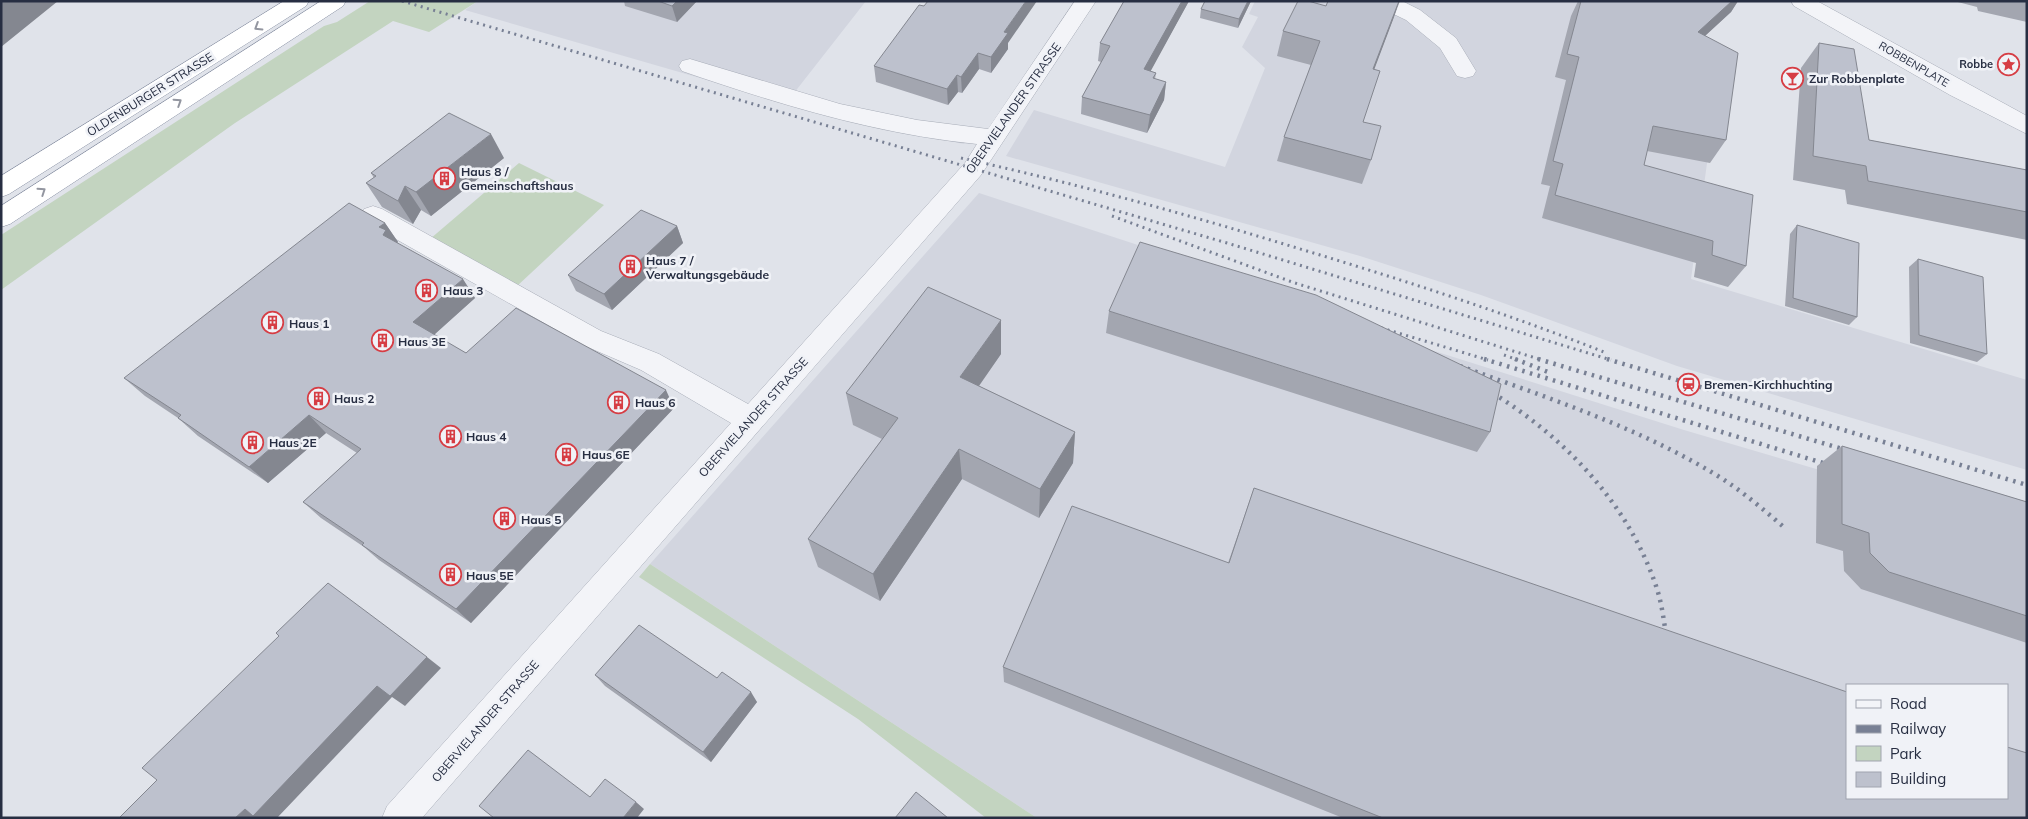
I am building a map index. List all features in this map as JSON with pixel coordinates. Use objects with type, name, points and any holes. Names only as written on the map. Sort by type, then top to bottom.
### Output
[{"type":"highway","name":"OLDENBURGER STRASSE","points":[[1,188],[299,1]]},
{"type":"highway","points":[[1,218],[332,4]]},
{"type":"street","name":"OBERVIELANDER STRASSE","points":[[399,818],[973,169],[1086,1]]},
{"type":"street","points":[[1384,1],[1413,15],[1448,43],[1465,71]]},
{"type":"street","name":"ROBBENPLATE","points":[[1801,1],[2027,126]]},
{"type":"street","points":[[690,66],[794,100],[840,111],[954,135],[994,138]]},
{"type":"street","points":[[373,215],[592,338],[650,362],[750,420]]},
{"type":"shaded area","points":[[478,1],[866,1],[794,93],[849,111],[958,132],[976,128],[964,144],[845,120],[465,10]]},
{"type":"shaded area","points":[[1255,1],[1603,1],[1721,62],[1691,279],[2027,380],[2027,470],[1677,366],[1481,295],[1360,256],[1006,156],[1034,110],[1225,167],[1265,68],[1242,47],[1258,17],[1249,14]]},
{"type":"shaded area","points":[[979,193],[1260,285],[1330,318],[1684,430],[2027,531],[2027,818],[1037,818],[650,564]]},
{"type":"green space","points":[[370,1],[478,1],[429,32],[393,21],[235,123],[1,290],[1,235],[324,26],[337,22]]},
{"type":"green space","points":[[519,163],[604,205],[516,287],[430,239]]},
{"type":"green space","points":[[650,564],[1037,818],[986,818],[858,719],[639,577]]},
{"type":"building","points":[[658,1],[677,1],[672,6]]},
{"type":"building","points":[[928,1],[1026,1],[1004,32],[1008,33],[991,57],[978,53],[961,77],[957,75],[947,89],[874,66],[919,5],[924,6]]},
{"type":"building","points":[[1124,1],[1182,1],[1144,69],[1156,73],[1153,78],[1166,82],[1150,115],[1082,97],[1110,46],[1100,43]]},
{"type":"building","points":[[1205,1],[1248,1],[1239,19],[1201,9]]},
{"type":"building","points":[[1298,1],[1308,1],[1326,6],[1328,1],[1399,1],[1373,69],[1380,71],[1363,122],[1381,126],[1371,160],[1284,137],[1320,41],[1283,31]]},
{"type":"building","points":[[1581,1],[1732,1],[1698,32],[1738,53],[1726,140],[1653,126],[1644,165],[1753,195],[1746,266],[1712,255],[1713,241],[1555,195],[1563,164],[1553,161],[1579,57],[1567,54]]},
{"type":"building","points":[[1819,43],[1854,49],[1869,140],[2027,170],[2027,212],[1868,181],[1866,166],[1813,156]]},
{"type":"building","points":[[449,113],[491,134],[416,192],[405,186],[398,201],[366,183],[376,176],[371,173]]},
{"type":"building","points":[[349,203],[385,223],[379,227],[386,230],[383,235],[463,279],[413,322],[466,353],[516,308],[666,390],[456,609],[303,502],[361,449],[309,415],[249,467],[178,418],[181,415],[124,378]]},
{"type":"building","points":[[641,210],[677,226],[604,294],[568,275]]},
{"type":"building","points":[[1797,225],[1859,243],[1857,317],[1793,298]]},
{"type":"building","points":[[1140,242],[1316,295],[1501,384],[1490,432],[1109,311]]},
{"type":"building","points":[[1918,259],[1983,277],[1987,354],[1919,335]]},
{"type":"building","points":[[928,287],[1001,320],[960,377],[1075,432],[1040,489],[959,449],[873,574],[808,539],[898,418],[846,393]]},
{"type":"building","points":[[1842,446],[2027,502],[2027,616],[1889,572],[1870,553],[1869,533],[1842,524]]},
{"type":"building","points":[[1254,488],[1846,692],[1846,799],[2008,799],[2008,747],[2027,753],[2027,818],[1383,818],[1003,667],[1072,506],[1229,563]]},
{"type":"building","points":[[328,583],[427,657],[390,696],[377,686],[253,816],[245,809],[235,818],[119,818],[157,780],[142,768],[279,636],[276,633]]},
{"type":"building","points":[[639,625],[717,678],[722,672],[751,692],[703,752],[595,675]]},
{"type":"building","points":[[528,750],[590,797],[605,779],[636,802],[623,818],[494,818],[479,806]]},
{"type":"building","points":[[916,792],[948,818],[895,818]]},
{"type":"railway","points":[[402,1],[1227,243],[1611,360]]},
{"type":"railway","points":[[961,158],[1088,188],[1255,235],[1451,297],[1528,323],[1604,352]]},
{"type":"railway","points":[[1112,216],[1295,283],[1542,360]]},
{"type":"railway","points":[[1375,326],[1488,360]]},
{"type":"railway","points":[[1504,355],[1518,360]]},
{"type":"railway","points":[[1484,359],[1836,467]]},
{"type":"railway","points":[[1515,359],[1548,372]]},
{"type":"railway","points":[[1538,359],[1853,452]]},
{"type":"railway","points":[[1607,359],[2027,485]]},
{"type":"railway","points":[[1460,366],[1557,401],[1653,441],[1723,479],[1751,499],[1786,529]]},
{"type":"railway","points":[[1486,389],[1540,426],[1587,471],[1608,497],[1627,524],[1655,583],[1667,642]]},
{"type":"place","name":"Robbe","points":[[2009,64]]},
{"type":"place","name":"Zur Robbenplate","points":[[1793,78]]},
{"type":"place","name":"Haus 8 / Gemeinschaftshaus","points":[[445,178]]},
{"type":"place","name":"Haus 7 / Verwaltungsgebäude","points":[[630,267]]},
{"type":"place","name":"Haus 3","points":[[427,290]]},
{"type":"place","name":"Haus 1","points":[[273,323]]},
{"type":"place","name":"Haus 3E","points":[[382,341]]},
{"type":"place","name":"Bremen-Kirchhuchting","points":[[1688,384]]},
{"type":"place","name":"Haus 2","points":[[318,398]]},
{"type":"place","name":"Haus 6","points":[[619,402]]},
{"type":"place","name":"Haus 4","points":[[450,436]]},
{"type":"place","name":"Haus 2E","points":[[253,442]]},
{"type":"place","name":"Haus 6E","points":[[566,454]]},
{"type":"place","name":"Haus 5","points":[[505,519]]},
{"type":"place","name":"Haus 5E","points":[[450,575]]}]
